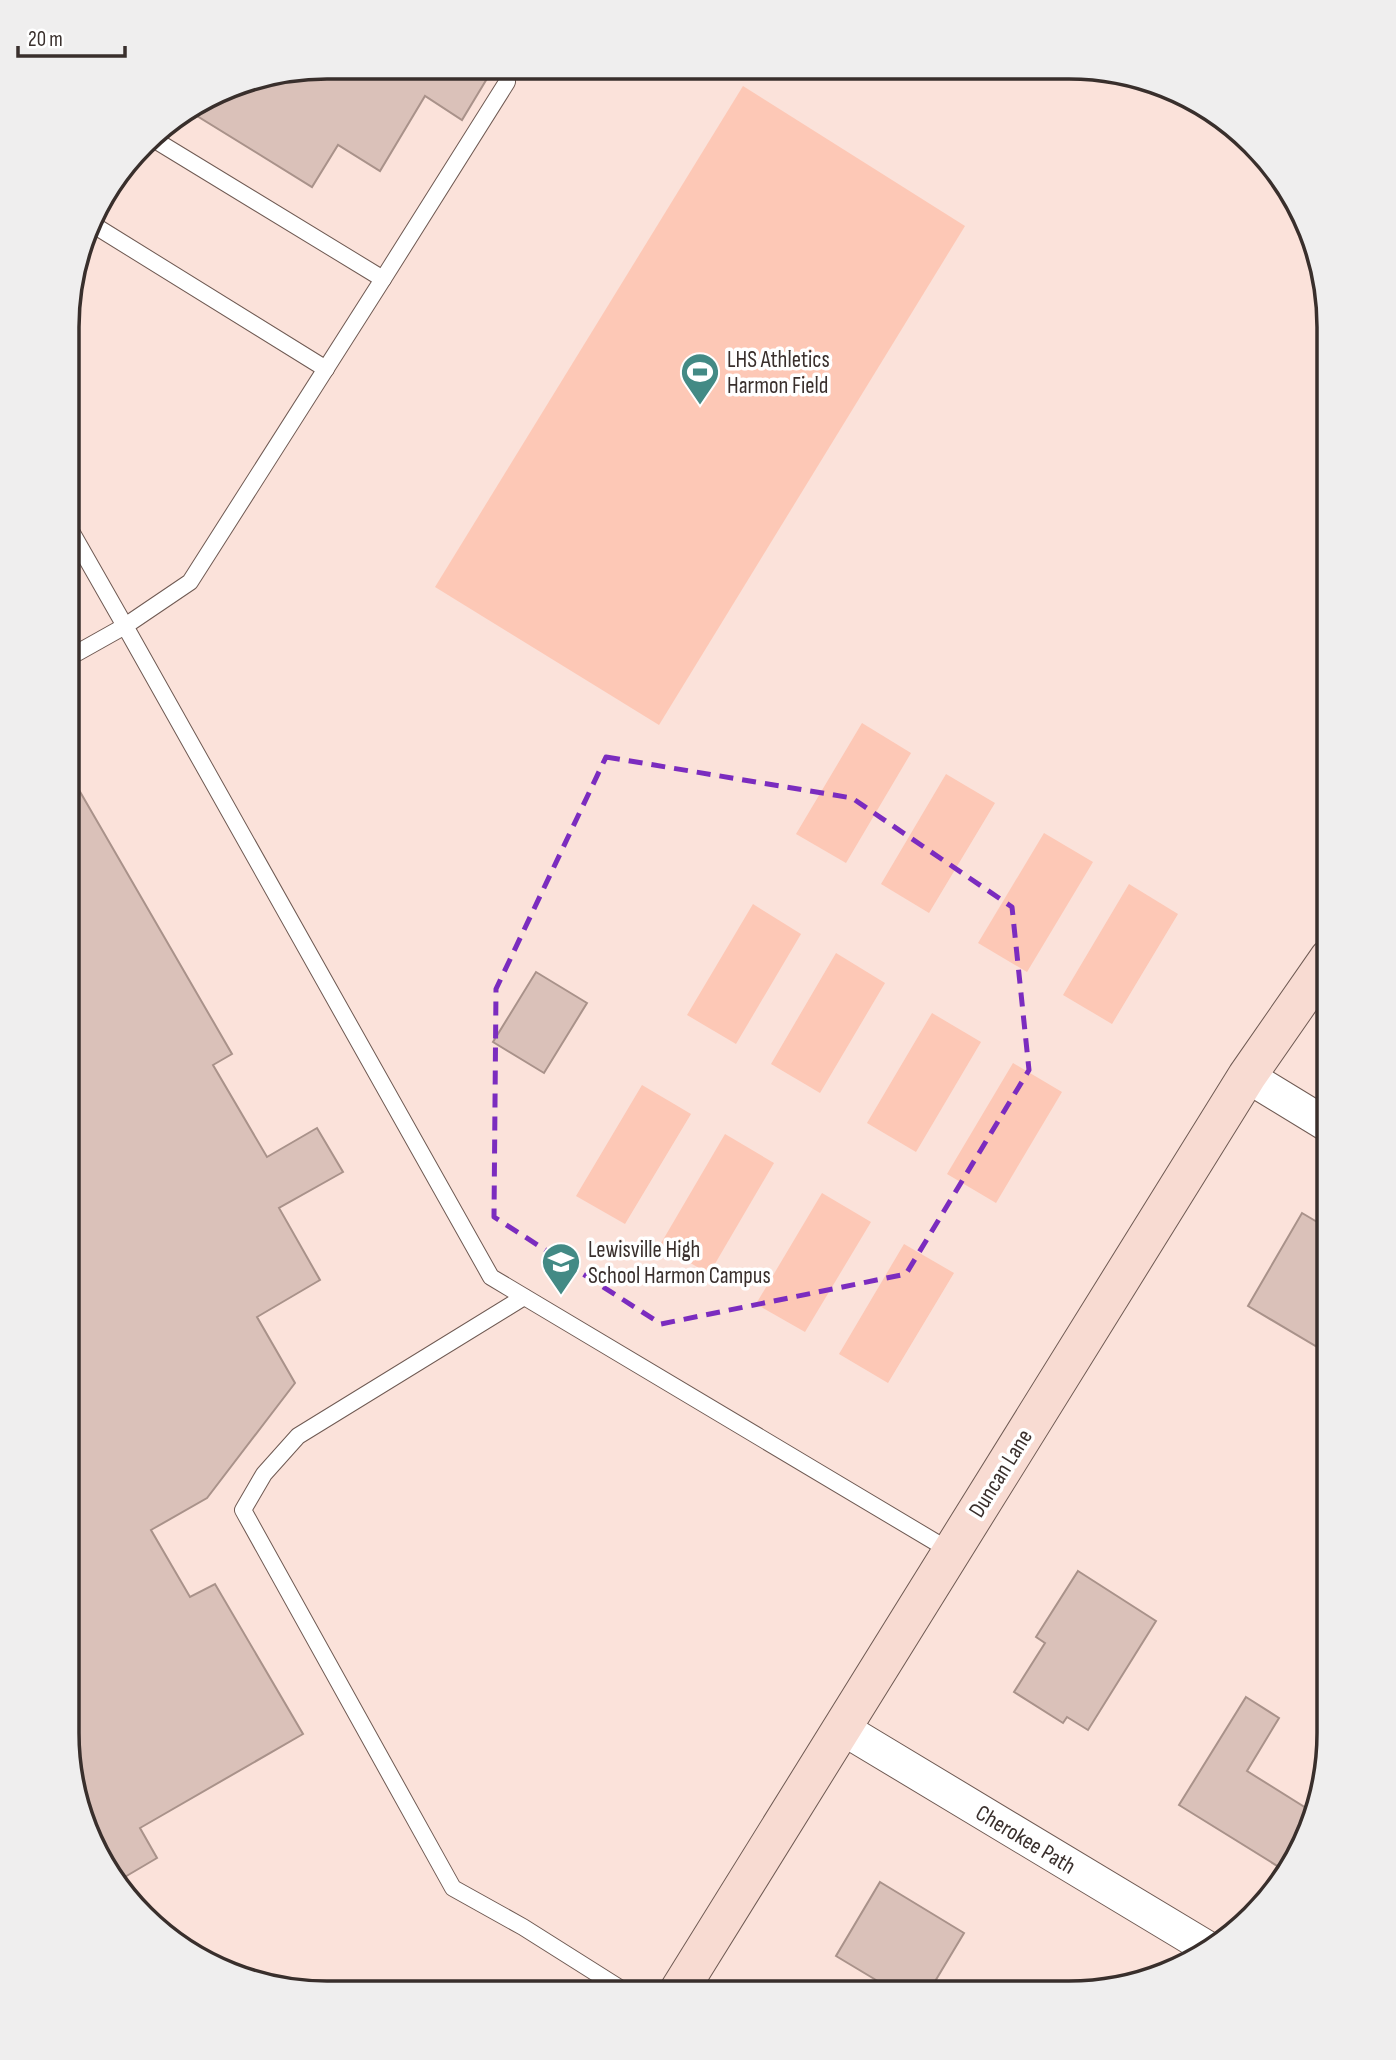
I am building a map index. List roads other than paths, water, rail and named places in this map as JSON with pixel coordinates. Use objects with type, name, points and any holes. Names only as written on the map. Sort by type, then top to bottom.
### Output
[{"type":"street","name":"Duncan Lane","points":[[685,1981],[1247,1076],[1317,975]]},
{"type":"street","points":[[1247,1076],[1317,1119]]},
{"type":"street","name":"Cherokee Path","points":[[842,1728],[1200,1944]]},
{"type":"lane","points":[[79,652],[125,626],[190,582],[506,82]]},
{"type":"lane","points":[[160,143],[383,279]]},
{"type":"lane","points":[[99,229],[326,369]]},
{"type":"lane","points":[[79,545],[491,1277],[952,1552]]},
{"type":"lane","points":[[524,1297],[298,1436],[264,1474],[243,1510],[453,1888],[517,1923],[609,1981]]},
{"type":"place","name":"LHS Athletics Harmon Field","points":[[700,406]]},
{"type":"place","name":"Lewisville High School Harmon Campus","points":[[561,1296]]}]
